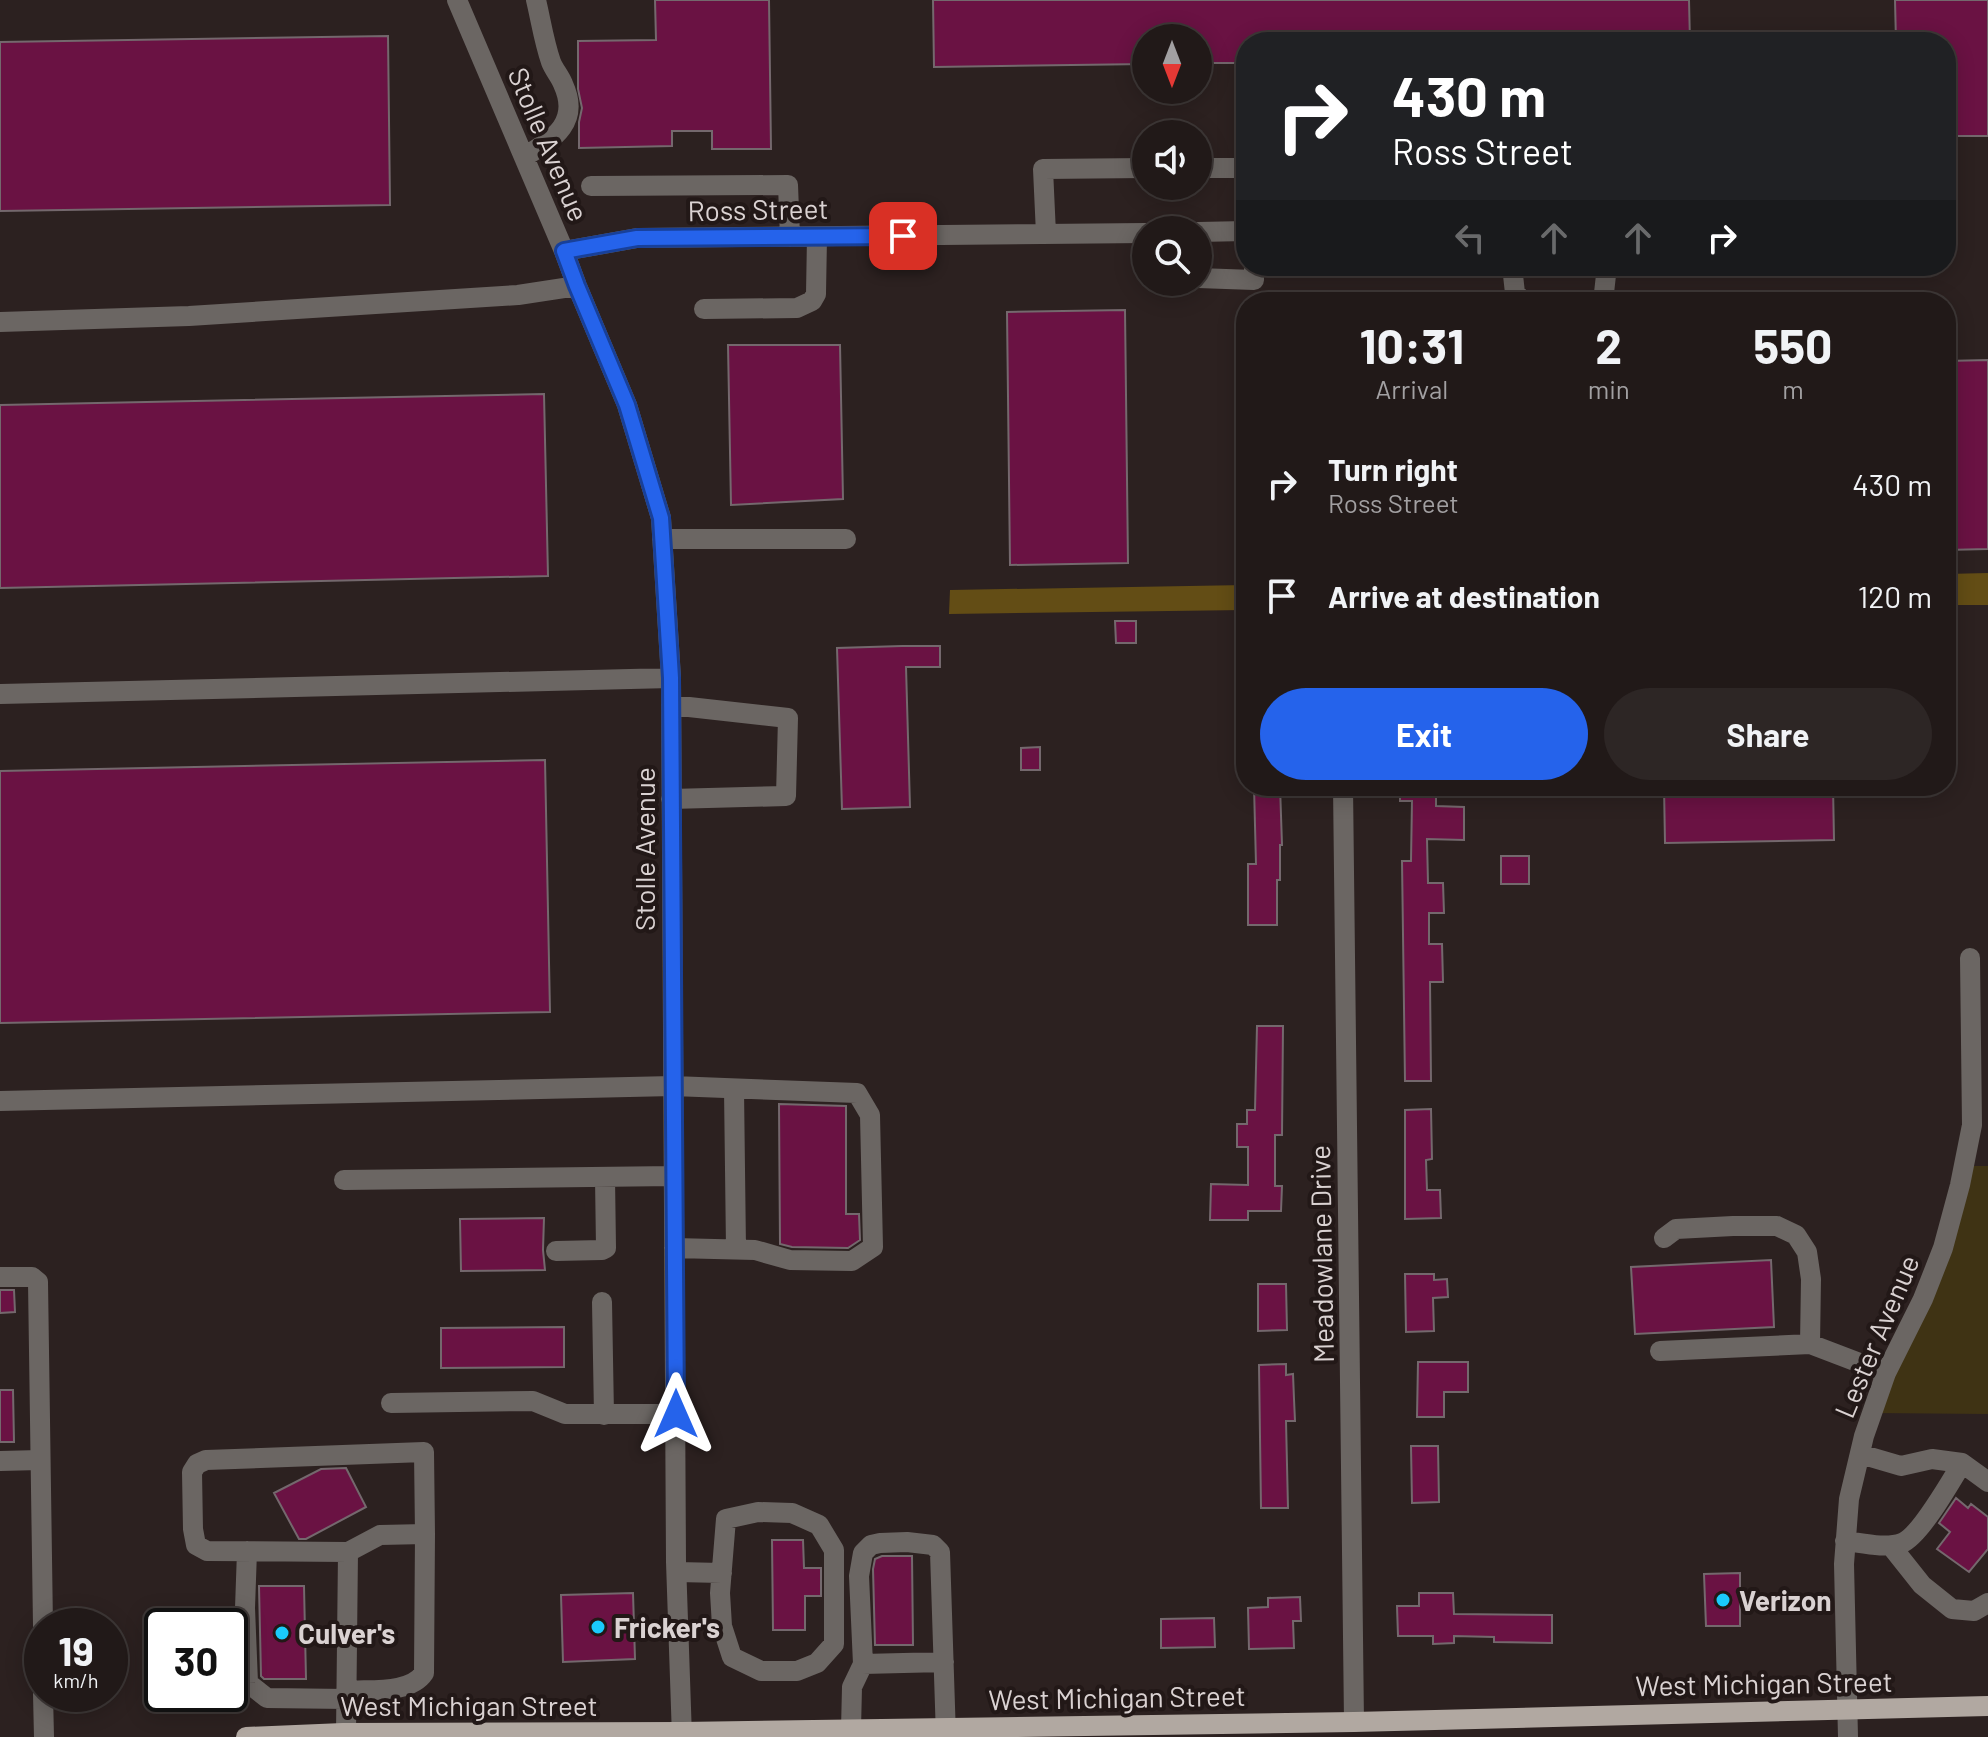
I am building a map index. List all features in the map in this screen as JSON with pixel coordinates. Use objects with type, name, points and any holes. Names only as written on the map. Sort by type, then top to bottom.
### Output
[{"type":"main road","name":"West Michigan Street","points":[[246,1737],[346,1733],[682,1735],[851,1729],[1086,1732],[1988,1706]]},
{"type":"street","name":"Stolle Avenue","points":[[457,0],[627,405],[661,518],[671,678],[677,1572],[682,1735]]},
{"type":"street","points":[[524,157],[554,138],[568,113],[568,99],[563,83],[552,66],[536,0]]},
{"type":"street","points":[[1046,234],[1043,169],[1132,168]]},
{"type":"street","points":[[1212,168],[1236,168]]},
{"type":"street","points":[[591,186],[788,185],[790,237]]},
{"type":"street","points":[[1212,232],[1236,231]]},
{"type":"street","name":"Ross Street","points":[[564,251],[637,238],[1132,233]]},
{"type":"street","points":[[704,309],[797,308],[812,301],[816,294],[817,237]]},
{"type":"street","points":[[1212,278],[1254,280],[1254,276]]},
{"type":"street","points":[[0,322],[189,316],[518,295],[577,286]]},
{"type":"street","points":[[662,539],[846,539]]},
{"type":"street","points":[[0,694],[671,678]]},
{"type":"street","points":[[671,705],[788,718],[786,796],[671,799]]},
{"type":"street","name":"Meadowlane Drive","points":[[1343,796],[1354,1722]]},
{"type":"street","name":"Lester Avenue","points":[[1848,1737],[1844,1564],[1849,1499],[1864,1436],[1886,1373],[1943,1248],[1960,1185],[1972,1125],[1970,958]]},
{"type":"street","points":[[0,1101],[673,1086],[857,1093],[870,1115],[873,1247],[852,1261],[790,1260],[755,1250],[674,1248]]},
{"type":"street","points":[[734,1089],[736,1249]]},
{"type":"street","points":[[344,1180],[674,1176]]},
{"type":"street","points":[[556,1251],[606,1248],[605,1178]]},
{"type":"street","points":[[1664,1238],[1676,1229],[1733,1226],[1777,1226],[1796,1235],[1807,1252],[1811,1279],[1810,1344]]},
{"type":"street","points":[[0,1277],[32,1277],[38,1282],[43,1608]]},
{"type":"street","points":[[602,1302],[604,1415]]},
{"type":"street","points":[[1660,1351],[1810,1344],[1886,1373]]},
{"type":"street","points":[[391,1403],[533,1401],[565,1414],[676,1414]]},
{"type":"street","points":[[247,1551],[245,1608],[248,1683],[267,1698],[347,1695],[405,1687],[419,1681],[424,1673],[425,1534],[424,1452],[206,1460],[197,1464],[192,1472],[196,1545],[207,1551],[247,1551],[348,1552],[380,1535],[425,1534]]},
{"type":"street","points":[[1860,1454],[1901,1466],[1932,1459],[1962,1463],[1988,1482]]},
{"type":"street","points":[[0,1461],[40,1460]]},
{"type":"street","points":[[1845,1541],[1891,1546],[1905,1542],[1936,1506],[1962,1463]]},
{"type":"street","points":[[758,1512],[792,1513],[819,1525],[834,1550],[834,1644],[817,1663],[797,1671],[761,1671],[732,1657],[722,1626],[722,1573],[726,1519],[758,1512]]},
{"type":"street","points":[[851,1729],[852,1687],[863,1664],[859,1576],[863,1553],[871,1545],[907,1542],[933,1545],[940,1552],[946,1732]]},
{"type":"street","points":[[1891,1546],[1922,1585],[1952,1609],[1974,1611],[1988,1603]]},
{"type":"street","points":[[346,1733],[348,1552]]},
{"type":"street","points":[[677,1572],[722,1573]]},
{"type":"street","points":[[863,1664],[944,1662]]},
{"type":"street","points":[[43,1712],[44,1737]]},
{"type":"shaded area","points":[[1988,573],[1988,605],[1956,605],[1956,574]]},
{"type":"shaded area","points":[[1236,585],[1236,610],[949,614],[950,590]]},
{"type":"shaded area","points":[[1964,1166],[1988,1166],[1988,1414],[1872,1413]]},
{"type":"building","points":[[655,0],[769,0],[771,149],[712,149],[712,131],[672,131],[672,146],[579,148],[582,108],[578,89],[578,41],[656,40]]},
{"type":"building","points":[[933,0],[1689,0],[1690,32],[1236,32],[1236,63],[1212,63],[1212,24],[1132,24],[1132,64],[934,67]]},
{"type":"building","points":[[1895,0],[1988,0],[1988,136],[1956,136],[1956,32],[1896,32]]},
{"type":"building","points":[[388,36],[390,205],[0,211],[0,42]]},
{"type":"building","points":[[1125,310],[1128,563],[1010,565],[1007,312]]},
{"type":"building","points":[[728,345],[840,345],[843,499],[731,505]]},
{"type":"building","points":[[1988,360],[1988,549],[1956,550],[1956,361]]},
{"type":"building","points":[[544,394],[548,576],[0,588],[0,405]]},
{"type":"building","points":[[1115,621],[1136,621],[1136,643],[1116,643]]},
{"type":"building","points":[[940,646],[940,667],[906,667],[910,807],[842,809],[837,648]]},
{"type":"building","points":[[1040,747],[1040,770],[1021,770],[1021,748]]},
{"type":"building","points":[[545,760],[550,1012],[0,1023],[0,771]]},
{"type":"building","points":[[1254,796],[1280,796],[1282,845],[1280,880],[1277,880],[1277,925],[1248,925],[1248,864],[1256,864]]},
{"type":"building","points":[[1400,796],[1436,796],[1436,806],[1464,807],[1464,840],[1427,839],[1428,883],[1443,883],[1444,913],[1429,913],[1429,944],[1442,944],[1443,982],[1430,982],[1431,1081],[1405,1081],[1402,861],[1411,861],[1412,801],[1400,801]]},
{"type":"building","points":[[1664,796],[1833,796],[1834,840],[1665,843]]},
{"type":"building","points":[[1501,856],[1529,856],[1529,884],[1501,884]]},
{"type":"building","points":[[1257,1026],[1283,1026],[1282,1135],[1275,1135],[1275,1186],[1282,1186],[1281,1211],[1248,1211],[1248,1220],[1210,1220],[1211,1184],[1248,1185],[1248,1147],[1237,1147],[1237,1124],[1247,1124],[1247,1110],[1255,1110]]},
{"type":"building","points":[[779,1104],[846,1106],[846,1214],[859,1214],[860,1240],[848,1248],[780,1244]]},
{"type":"building","points":[[1431,1109],[1432,1159],[1426,1160],[1427,1190],[1440,1190],[1441,1218],[1405,1219],[1405,1110]]},
{"type":"building","points":[[544,1218],[545,1270],[461,1271],[460,1219]]},
{"type":"building","points":[[1771,1260],[1774,1327],[1635,1334],[1631,1267]]},
{"type":"building","points":[[1405,1274],[1434,1274],[1434,1280],[1447,1279],[1448,1297],[1433,1298],[1434,1331],[1406,1332]]},
{"type":"building","points":[[1258,1284],[1286,1284],[1287,1330],[1258,1331]]},
{"type":"building","points":[[0,1290],[14,1290],[15,1312],[0,1313]]},
{"type":"building","points":[[564,1327],[564,1367],[441,1368],[441,1328]]},
{"type":"building","points":[[1418,1362],[1468,1362],[1468,1392],[1444,1392],[1444,1417],[1417,1417]]},
{"type":"building","points":[[1286,1364],[1286,1375],[1293,1374],[1295,1421],[1286,1421],[1288,1508],[1261,1508],[1259,1365]]},
{"type":"building","points":[[0,1390],[13,1390],[14,1442],[0,1442]]},
{"type":"building","points":[[1411,1446],[1438,1446],[1439,1502],[1412,1503]]},
{"type":"building","points":[[346,1468],[366,1507],[306,1539],[299,1539],[274,1493],[321,1469]]},
{"type":"building","points":[[1956,1498],[1968,1508],[1971,1504],[1988,1517],[1988,1549],[1969,1572],[1937,1549],[1950,1532],[1939,1523]]},
{"type":"building","points":[[772,1540],[803,1540],[804,1568],[821,1568],[821,1596],[805,1596],[805,1630],[773,1630]]},
{"type":"building","points":[[882,1556],[912,1556],[913,1645],[875,1645],[873,1569],[875,1559]]},
{"type":"building","name":"Verizon","points":[[1740,1573],[1740,1626],[1706,1626],[1704,1574]]},
{"type":"building","name":"Culver's","points":[[259,1586],[304,1586],[306,1679],[264,1679],[261,1676]]},
{"type":"building","name":"Fricker's","points":[[633,1593],[635,1659],[563,1662],[561,1595]]},
{"type":"building","points":[[1419,1593],[1453,1593],[1454,1614],[1552,1615],[1552,1643],[1494,1642],[1494,1637],[1454,1636],[1454,1643],[1433,1644],[1433,1636],[1398,1636],[1397,1606],[1419,1606]]},
{"type":"building","points":[[1300,1597],[1301,1621],[1293,1621],[1294,1648],[1249,1649],[1248,1608],[1268,1607],[1268,1598]]},
{"type":"building","points":[[1214,1618],[1215,1647],[1161,1648],[1161,1619]]},
{"type":"place","name":"Verizon","points":[[1723,1600]]},
{"type":"place","name":"Fricker's","points":[[598,1627]]},
{"type":"place","name":"Culver's","points":[[282,1633]]},
{"type":"route","points":[[676,1414],[671,678],[661,518],[627,405],[564,251],[637,238],[903,236]]}]
